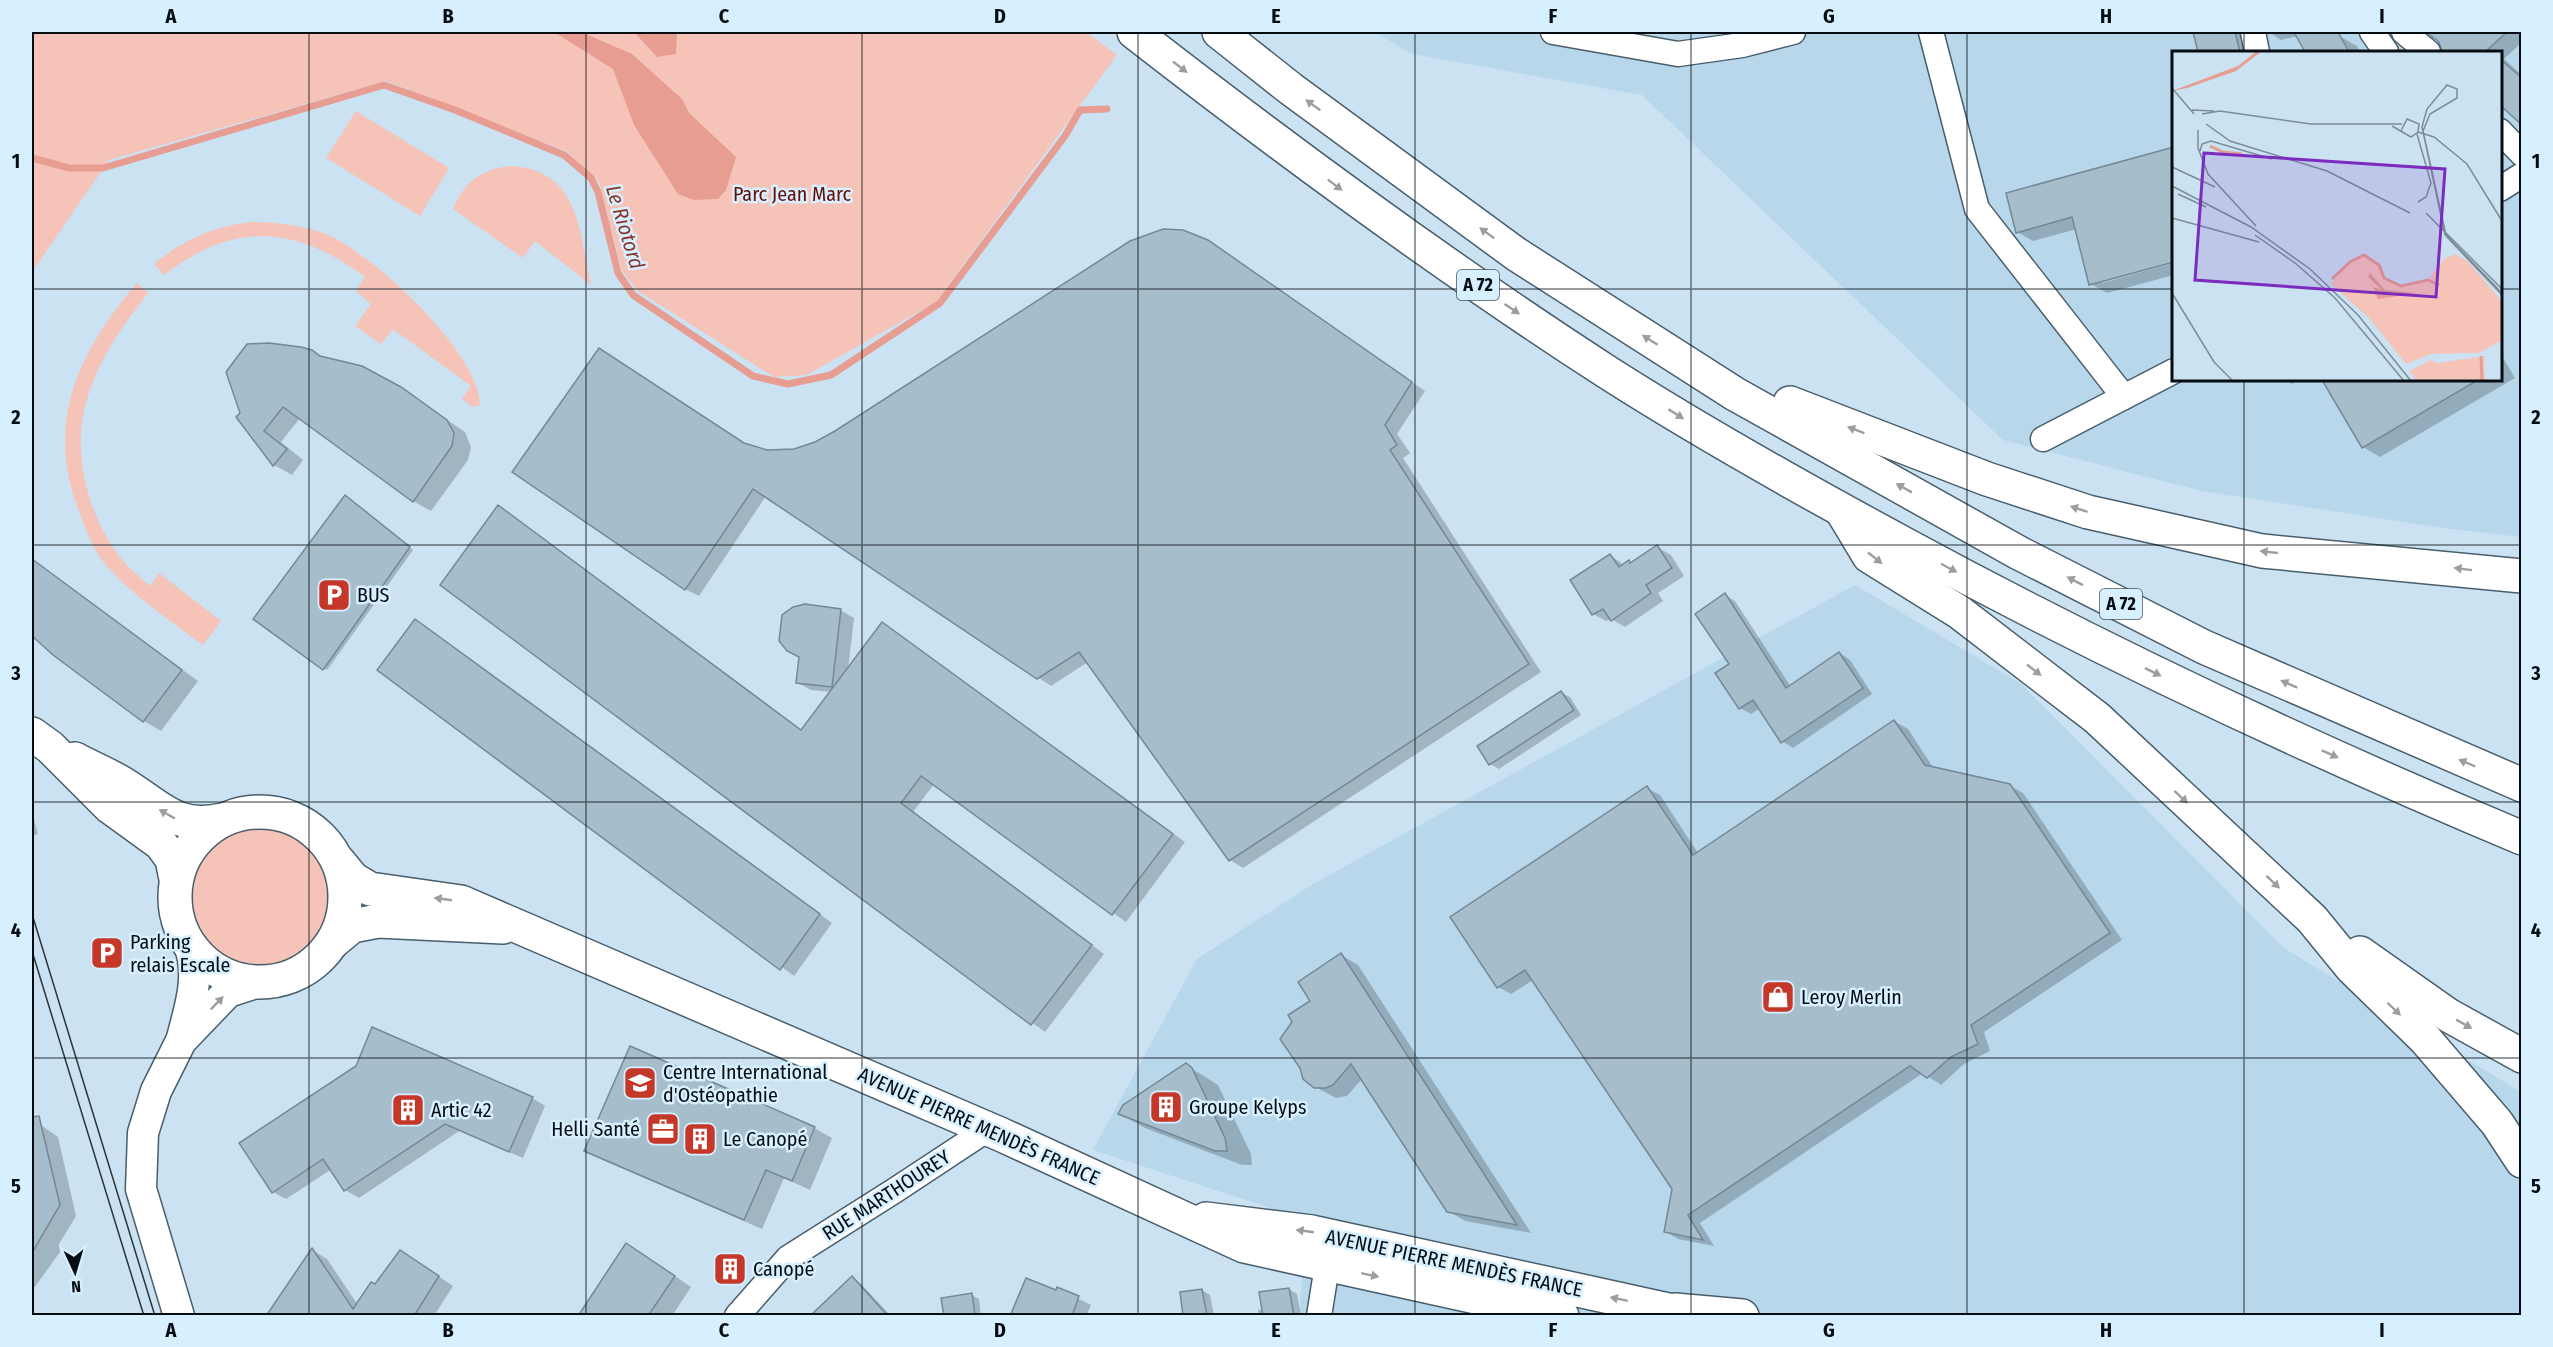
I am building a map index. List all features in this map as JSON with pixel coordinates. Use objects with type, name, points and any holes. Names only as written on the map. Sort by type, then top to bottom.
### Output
[{"type":"main road","name":"A 72","points":[[1134,32],[1352,198],[1463,276],[1617,378],[1717,439],[1842,511],[2000,596],[2186,688],[2329,754],[2522,838]]},
{"type":"main road","name":"A 72","points":[[1219,32],[1291,89],[1516,254],[1735,394],[2019,553],[2204,647],[2522,785]]},
{"type":"main road","points":[[1735,394],[1773,397],[1987,479],[2100,515],[2262,551],[2522,576]]},
{"type":"main road","points":[[1842,511],[1869,556],[1959,612],[2097,718],[2312,919],[2352,968],[2425,1039],[2497,1124],[2522,1161]]},
{"type":"main road","points":[[41,740],[124,784],[169,816],[187,823],[256,814],[276,815],[301,825],[317,835],[335,854],[339,862],[346,901],[341,927],[334,941],[317,961],[305,970],[277,980],[245,980],[222,973],[200,958],[190,947],[179,922],[172,859],[161,844],[110,807],[41,740]]},
{"type":"main road","points":[[176,879],[190,846],[208,828],[223,820]]},
{"type":"main road","name":"AVENUE PIERRE MENDÈS FRANCE","points":[[339,862],[353,879],[370,889],[461,902],[987,1129],[1244,1246],[1326,1266],[1562,1316]]},
{"type":"main road","points":[[2312,919],[2448,1015],[2522,1056]]},
{"type":"main road","name":"AVENUE PIERRE MENDÈS FRANCE","points":[[334,941],[352,926],[378,921],[517,927]]},
{"type":"main road","name":"AVENUE PIERRE MENDÈS FRANCE","points":[[1175,1215],[1312,1232],[1682,1312],[1742,1316]]},
{"type":"street","points":[[1553,32],[1645,39],[1678,54],[1742,45],[1793,32]]},
{"type":"street","points":[[1931,32],[1977,209],[2124,397]]},
{"type":"street","points":[[2253,32],[2257,51]]},
{"type":"street","points":[[2372,32],[2385,51]]},
{"type":"street","points":[[2404,32],[2427,51]]},
{"type":"street","points":[[2502,133],[2522,154]]},
{"type":"street","points":[[2502,188],[2522,175]]},
{"type":"street","points":[[2043,439],[2172,372]]},
{"type":"street","points":[[179,1316],[141,1189],[144,1133],[156,1091],[181,1041],[196,981],[194,959],[190,947]]},
{"type":"street","points":[[181,1041],[228,992],[262,981]]},
{"type":"street","name":"RUE MARTHOUREY","points":[[736,1316],[788,1258],[987,1129]]},
{"type":"street","points":[[1319,1316],[1326,1266]]},
{"type":"shaded area","points":[[554,32],[581,32],[632,54],[682,99],[689,113],[736,157],[726,190],[718,199],[694,200],[678,194],[634,125],[613,69]]},
{"type":"shaded area","points":[[634,32],[677,32],[676,54],[657,57]]},
{"type":"shaded area","points":[[1375,32],[2521,32],[2521,537],[2443,528],[2202,491],[2003,440],[1642,95],[1412,54]]},
{"type":"shaded area","points":[[1855,585],[2020,683],[2284,948],[2521,1092],[2521,1315],[1299,1315],[1307,1220],[1093,1150],[1197,959],[1313,884]]},
{"type":"green space","name":"Parc Jean Marc","points":[[32,32],[1086,32],[1117,55],[936,302],[807,375],[774,377],[638,291],[622,271],[599,182],[566,151],[386,81],[109,160],[32,272]]},
{"type":"green space","points":[[356,111],[449,168],[420,216],[326,158]]},
{"type":"green space","points":[[512,166],[534,170],[551,179],[564,192],[579,225],[591,285],[535,241],[523,258],[453,209],[457,199],[475,178],[501,167]]},
{"type":"green space","points":[[250,222],[307,228],[326,234],[346,244],[369,261],[420,307],[444,333],[463,359],[476,384],[480,405],[473,407],[462,399],[471,386],[393,329],[381,344],[355,326],[371,304],[356,291],[365,277],[314,247],[290,239],[265,236],[240,238],[215,245],[190,257],[164,275],[154,264],[187,241],[223,227]]},
{"type":"green space","points":[[137,283],[148,293],[106,354],[88,396],[81,434],[84,473],[94,511],[102,529],[124,562],[150,586],[159,573],[221,621],[203,645],[139,597],[105,564],[87,532],[69,478],[65,447],[67,418],[73,389],[84,362],[99,335]]},
{"type":"green space","points":[[262,828],[289,833],[312,848],[327,871],[332,898],[327,925],[312,948],[289,963],[262,968],[235,963],[212,948],[197,925],[192,898],[197,871],[212,848],[235,833]]},
{"type":"building","points":[[2193,32],[2235,32],[2240,51],[2198,51]]},
{"type":"building","points":[[2294,32],[2338,32],[2348,51],[2304,51]]},
{"type":"building","points":[[2426,32],[2507,32],[2486,51],[2443,51],[2438,41]]},
{"type":"building","points":[[2502,61],[2522,78],[2522,125],[2502,107]]},
{"type":"building","points":[[2172,148],[2172,263],[2089,285],[2072,217],[2016,233],[2006,193]]},
{"type":"building","points":[[1163,229],[1183,230],[1208,240],[1412,382],[1385,425],[1397,445],[1390,450],[1529,664],[1229,861],[1079,652],[1037,679],[753,489],[685,590],[512,472],[599,348],[744,443],[767,450],[794,449],[815,442],[835,431],[1130,241]]},
{"type":"building","points":[[269,343],[301,347],[312,350],[320,356],[362,366],[401,387],[447,420],[454,433],[452,446],[413,502],[283,407],[264,431],[287,449],[273,466],[236,417],[240,413],[226,372],[247,344]]},
{"type":"building","points":[[2323,381],[2476,381],[2362,448]]},
{"type":"building","points":[[345,495],[410,547],[323,670],[253,619]]},
{"type":"building","points":[[498,505],[801,730],[882,622],[1173,834],[1112,915],[921,776],[901,803],[1092,945],[1031,1025],[440,585]]},
{"type":"building","points":[[1657,545],[1672,568],[1646,585],[1651,593],[1611,621],[1603,609],[1592,615],[1570,580],[1610,554],[1619,567],[1629,560],[1630,563]]},
{"type":"building","points":[[32,559],[182,670],[143,722],[53,655],[32,636]]},
{"type":"building","points":[[1725,593],[1786,688],[1839,652],[1863,688],[1781,743],[1753,700],[1739,709],[1715,673],[1729,664],[1695,614]]},
{"type":"building","points":[[805,604],[841,609],[832,687],[796,683],[799,657],[787,651],[779,641],[782,615],[793,607]]},
{"type":"building","points":[[415,619],[820,914],[780,970],[377,670]]},
{"type":"building","points":[[1561,691],[1574,710],[1489,765],[1477,746]]},
{"type":"building","name":"Leroy Merlin","points":[[1894,720],[1925,765],[2010,784],[2110,933],[1971,1025],[1978,1044],[1951,1057],[1927,1078],[1910,1066],[1688,1215],[1703,1240],[1664,1232],[1672,1189],[1525,970],[1497,988],[1450,917],[1647,786],[1693,855]]},
{"type":"building","points":[[1341,953],[1517,1225],[1447,1212],[1351,1064],[1333,1085],[1326,1088],[1314,1088],[1303,1079],[1300,1068],[1280,1039],[1292,1022],[1288,1015],[1310,1001],[1298,982]]},
{"type":"building","name":"Artic 42","points":[[372,1027],[533,1097],[509,1152],[445,1124],[344,1191],[323,1159],[272,1193],[239,1143],[356,1066]]},
{"type":"building","name":"Le Canopé","points":[[630,1046],[815,1127],[792,1181],[766,1170],[744,1220],[584,1151]]},
{"type":"building","name":"Groupe Kelyps","points":[[1186,1063],[1192,1068],[1225,1138],[1227,1151],[1215,1151],[1118,1114],[1123,1105]]},
{"type":"building","points":[[39,1116],[60,1205],[32,1253],[32,1117]]},
{"type":"building","points":[[626,1243],[675,1276],[648,1316],[578,1316]]},
{"type":"building","points":[[312,1248],[353,1309],[371,1282],[375,1284],[400,1250],[439,1276],[414,1316],[266,1316]]},
{"type":"building","points":[[852,1276],[888,1316],[810,1316]]},
{"type":"building","points":[[1026,1278],[1079,1296],[1072,1316],[1010,1316]]},
{"type":"building","points":[[1289,1288],[1294,1316],[1263,1316],[1259,1292]]},
{"type":"building","points":[[1202,1289],[1207,1316],[1183,1316],[1180,1292]]},
{"type":"building","points":[[972,1293],[975,1316],[944,1316],[941,1298]]},
{"type":"waterway","name":"Le Riotord","points":[[32,158],[69,168],[103,168],[384,85],[455,110],[564,155],[591,178],[598,192],[618,273],[633,295],[753,376],[788,384],[831,375],[940,303],[1065,136],[1080,110],[1107,109]]},
{"type":"tram line","points":[[32,914],[155,1316]]},
{"type":"tram line","points":[[32,951],[144,1316]]},
{"type":"place","name":"BUS","points":[[334,595]]},
{"type":"place","name":"Parking relais Escale","points":[[107,953]]},
{"type":"place","name":"Leroy Merlin","points":[[1778,997]]},
{"type":"place","name":"Centre International d'Ostéopathie","points":[[640,1083]]},
{"type":"place","name":"Groupe Kelyps","points":[[1166,1107]]},
{"type":"place","name":"Artic 42","points":[[408,1110]]},
{"type":"place","name":"Helli Santé","points":[[663,1129]]},
{"type":"place","name":"Le Canopé","points":[[700,1139]]},
{"type":"place","name":"Canopé","points":[[730,1269]]}]
